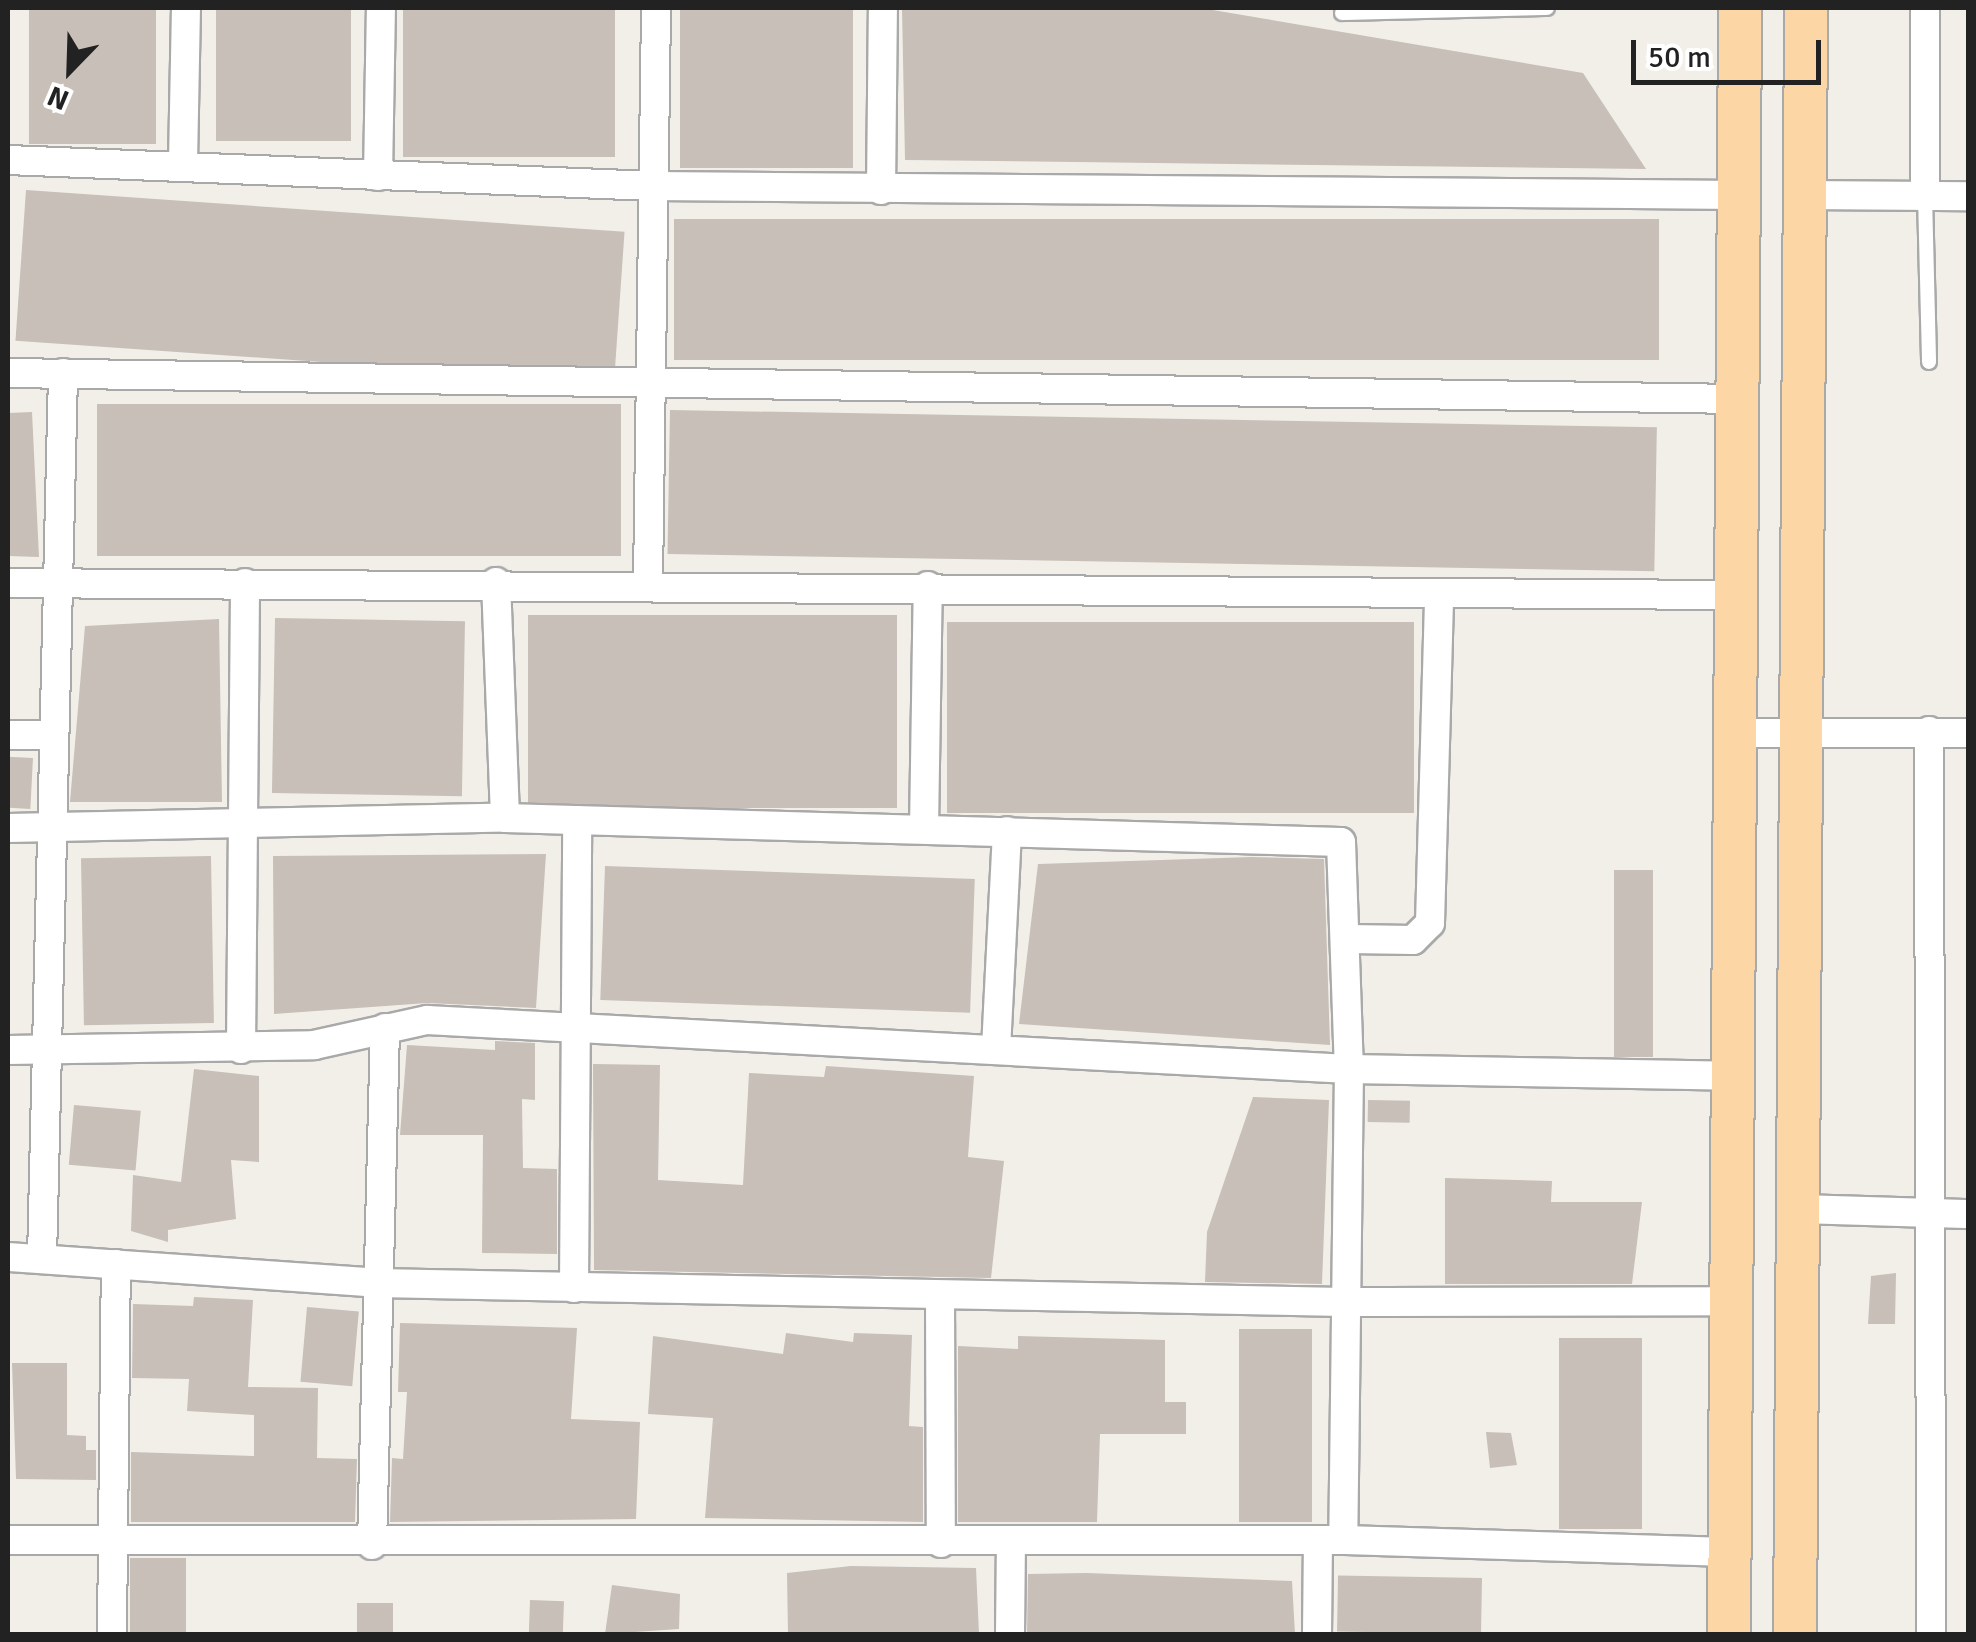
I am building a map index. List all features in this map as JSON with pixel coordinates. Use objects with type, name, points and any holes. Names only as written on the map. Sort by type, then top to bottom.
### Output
[{"type":"main road","points":[[1729,1634],[1740,8]]},
{"type":"main road","points":[[1795,1634],[1806,8]]},
{"type":"street","points":[[182,163],[186,8]]},
{"type":"street","points":[[378,176],[381,8]]},
{"type":"street","points":[[648,582],[646,384],[656,8]]},
{"type":"street","points":[[881,190],[883,8]]},
{"type":"street","points":[[1924,8],[1925,196]]},
{"type":"street","points":[[8,160],[182,163],[378,176],[652,186],[1739,194]]},
{"type":"street","points":[[1806,195],[1968,196]]},
{"type":"street","points":[[8,372],[1738,399]]},
{"type":"street","points":[[42,1259],[63,373]]},
{"type":"street","points":[[496,582],[506,818]]},
{"type":"street","points":[[8,583],[648,582],[1439,595],[1735,595]]},
{"type":"street","points":[[241,1049],[245,583]]},
{"type":"street","points":[[924,829],[928,586]]},
{"type":"street","points":[[1349,939],[1413,940],[1430,923],[1439,595]]},
{"type":"street","points":[[1929,731],[1932,1634]]},
{"type":"street","points":[[1734,732],[1968,733]]},
{"type":"street","points":[[8,734],[53,735]]},
{"type":"street","points":[[8,828],[506,818],[1006,832],[1330,836],[1346,850],[1350,1068],[1344,1302],[1330,1540],[1318,1634]]},
{"type":"street","points":[[574,1288],[577,820]]},
{"type":"street","points":[[996,1049],[1006,832]]},
{"type":"street","points":[[8,1050],[314,1045],[428,1020],[1350,1068],[1731,1076]]},
{"type":"street","points":[[372,1546],[385,1028]]},
{"type":"street","points":[[1797,1209],[1968,1214]]},
{"type":"street","points":[[8,1257],[378,1282],[574,1288],[1344,1302],[1732,1301]]},
{"type":"street","points":[[112,1634],[116,1264]]},
{"type":"street","points":[[940,1296],[941,1543]]},
{"type":"street","points":[[8,1540],[372,1546],[1330,1540],[1730,1552]]},
{"type":"street","points":[[1010,1634],[1012,1542]]},
{"type":"lane","points":[[1342,13],[1546,8]]},
{"type":"lane","points":[[1925,196],[1929,362]]},
{"type":"building","points":[[29,8],[156,8],[156,144],[29,144]]},
{"type":"building","points":[[216,8],[351,8],[351,141],[216,141]]},
{"type":"building","points":[[403,8],[615,8],[615,157],[403,157]]},
{"type":"building","points":[[680,8],[853,8],[853,168],[680,168]]},
{"type":"building","points":[[902,8],[1201,8],[1583,73],[1646,169],[905,160]]},
{"type":"building","points":[[26,190],[625,232],[614,382],[15,341]]},
{"type":"building","points":[[674,219],[1659,219],[1659,360],[674,360]]},
{"type":"building","points":[[97,404],[621,404],[621,556],[97,556]]},
{"type":"building","points":[[670,410],[1657,427],[1654,571],[667,554]]},
{"type":"building","points":[[32,412],[39,557],[8,556],[8,413]]},
{"type":"building","points":[[528,615],[897,615],[897,808],[528,808]]},
{"type":"building","points":[[275,618],[465,621],[462,796],[272,793]]},
{"type":"building","points":[[219,619],[222,802],[70,802],[85,626]]},
{"type":"building","points":[[947,622],[1414,622],[1414,813],[947,813]]},
{"type":"building","points":[[8,757],[33,758],[30,809],[8,808]]},
{"type":"building","points":[[546,854],[536,1008],[427,1003],[274,1014],[273,856]]},
{"type":"building","points":[[211,856],[214,1023],[84,1025],[81,858]]},
{"type":"building","points":[[1252,857],[1324,859],[1330,1045],[1019,1024],[1038,864]]},
{"type":"building","points":[[605,866],[975,879],[970,1013],[600,1000]]},
{"type":"building","points":[[1614,870],[1653,870],[1653,1057],[1614,1057]]},
{"type":"building","points":[[495,1041],[535,1043],[535,1100],[522,1099],[523,1168],[557,1169],[557,1254],[482,1253],[483,1135],[400,1135],[407,1045],[495,1050]]},
{"type":"building","points":[[593,1064],[660,1065],[658,1180],[743,1185],[749,1073],[824,1077],[826,1066],[974,1076],[968,1157],[1004,1161],[991,1278],[594,1270]]},
{"type":"building","points":[[194,1069],[259,1076],[259,1162],[231,1160],[236,1219],[168,1230],[168,1242],[131,1231],[133,1175],[181,1182]]},
{"type":"building","points":[[1253,1097],[1329,1100],[1322,1284],[1205,1282],[1207,1232]]},
{"type":"building","points":[[1368,1100],[1410,1101],[1410,1123],[1368,1122]]},
{"type":"building","points":[[74,1105],[141,1111],[136,1171],[69,1165]]},
{"type":"building","points":[[1445,1178],[1552,1181],[1551,1202],[1642,1202],[1632,1284],[1445,1284]]},
{"type":"building","points":[[1896,1273],[1895,1324],[1868,1324],[1871,1276]]},
{"type":"building","points":[[194,1297],[253,1300],[248,1387],[318,1388],[317,1458],[357,1459],[355,1522],[131,1522],[131,1452],[254,1456],[254,1415],[187,1411],[189,1379],[132,1378],[133,1304],[193,1306]]},
{"type":"building","points":[[307,1307],[359,1312],[352,1386],[300,1382]]},
{"type":"building","points":[[400,1323],[577,1328],[571,1419],[640,1422],[636,1519],[390,1522],[392,1458],[403,1459],[407,1392],[398,1392]]},
{"type":"building","points":[[1239,1329],[1312,1329],[1312,1522],[1239,1522]]},
{"type":"building","points":[[786,1333],[853,1342],[854,1333],[912,1335],[909,1426],[923,1427],[923,1522],[705,1518],[713,1418],[648,1414],[653,1336],[783,1354]]},
{"type":"building","points":[[1018,1336],[1165,1340],[1165,1402],[1186,1402],[1186,1434],[1100,1434],[1097,1522],[958,1522],[958,1346],[1018,1349]]},
{"type":"building","points":[[1559,1338],[1642,1338],[1642,1529],[1559,1529]]},
{"type":"building","points":[[12,1363],[67,1363],[67,1435],[86,1436],[86,1450],[96,1450],[96,1480],[16,1479]]},
{"type":"building","points":[[1486,1432],[1511,1433],[1517,1465],[1490,1468]]},
{"type":"building","points":[[130,1558],[186,1558],[186,1634],[130,1634]]},
{"type":"building","points":[[851,1566],[976,1568],[979,1634],[788,1634],[787,1573]]},
{"type":"building","points":[[1028,1574],[1292,1581],[1295,1634],[1027,1634]]},
{"type":"building","points":[[1338,1575],[1482,1578],[1481,1634],[1337,1631]]},
{"type":"building","points":[[612,1585],[680,1594],[679,1629],[605,1634]]},
{"type":"building","points":[[530,1600],[564,1601],[563,1634],[529,1634]]},
{"type":"building","points":[[357,1603],[393,1603],[393,1634],[357,1634]]}]
